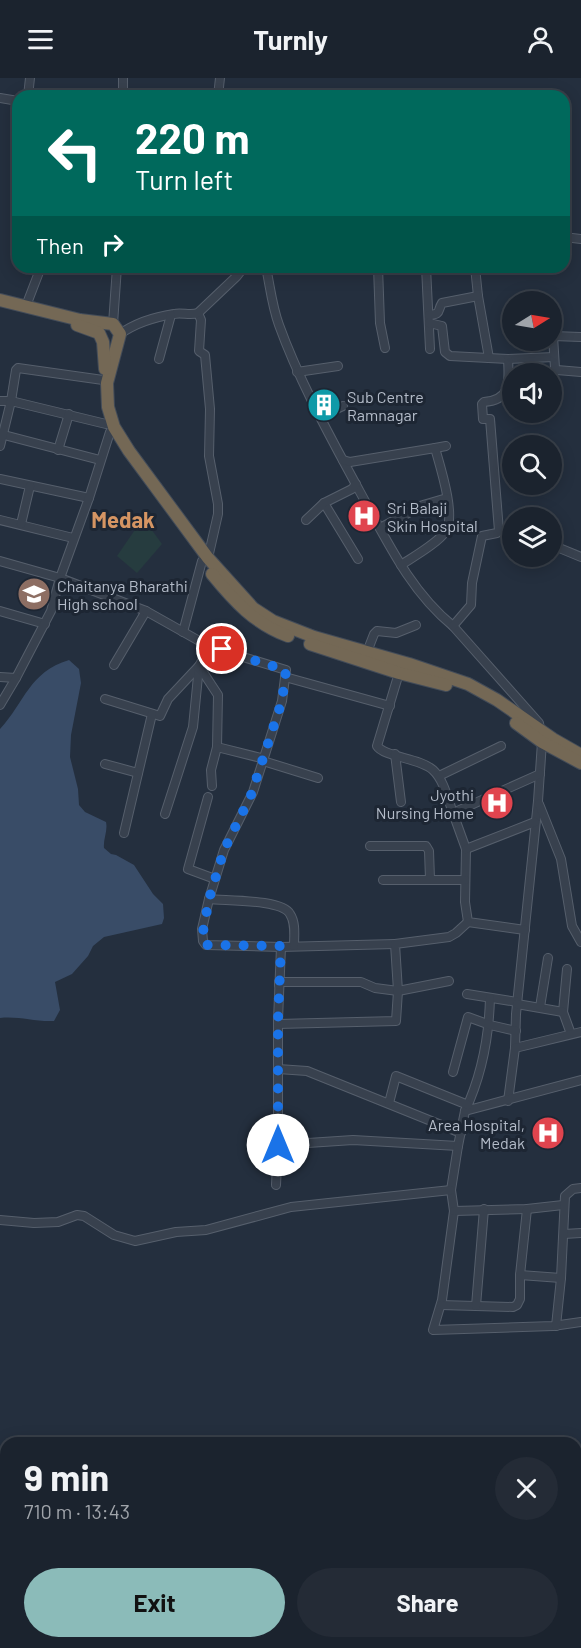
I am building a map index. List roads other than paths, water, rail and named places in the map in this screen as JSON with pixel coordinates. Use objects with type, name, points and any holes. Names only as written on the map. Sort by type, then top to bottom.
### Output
[{"type":"highway","points":[[0,300],[116,329],[106,383],[108,407],[114,427],[234,602],[268,629],[399,673],[464,691],[542,736],[581,763]]},
{"type":"highway","points":[[0,307],[88,328],[99,333],[105,356],[103,402],[108,428],[117,444],[205,560],[253,608],[273,621],[314,637],[468,684],[497,700],[542,736],[581,755]]},
{"type":"street","points":[[26,306],[39,273]]},
{"type":"street","points":[[117,273],[116,329],[176,313],[192,315],[198,313],[239,273]]},
{"type":"street","points":[[267,273],[278,322],[297,372],[401,565],[417,591],[453,626],[537,719],[542,736],[538,801],[517,1003],[515,1048],[508,1101]]},
{"type":"street","points":[[378,273],[380,323],[385,348]]},
{"type":"street","points":[[426,273],[430,349]]},
{"type":"street","points":[[476,273],[489,358]]},
{"type":"street","points":[[429,319],[440,311],[442,303],[478,296]]},
{"type":"street","points":[[183,632],[216,524],[218,504],[209,456],[209,391],[205,356],[199,351],[201,320],[198,313]]},
{"type":"street","points":[[159,359],[171,315]]},
{"type":"street","points":[[429,319],[442,326],[447,355],[508,359],[554,357]]},
{"type":"street","points":[[562,336],[581,337]]},
{"type":"street","points":[[554,351],[554,365],[557,370],[581,372]]},
{"type":"street","points":[[453,626],[471,605],[472,583],[482,536],[500,531],[490,419],[483,419],[482,404],[502,398],[509,383],[508,359]]},
{"type":"street","points":[[297,372],[338,366]]},
{"type":"street","points":[[0,446],[16,370],[21,367],[103,380]]},
{"type":"street","points":[[0,401],[11,401],[69,414],[108,428],[89,498],[73,538],[51,611],[0,705]]},
{"type":"street","points":[[317,411],[324,415],[343,406]]},
{"type":"street","points":[[58,450],[69,414]]},
{"type":"street","points":[[4,435],[100,460]]},
{"type":"street","points":[[343,460],[350,462],[446,446]]},
{"type":"street","points":[[401,565],[446,531],[450,521],[435,448]]},
{"type":"street","points":[[0,479],[89,498]]},
{"type":"street","points":[[306,520],[324,503],[352,489],[356,484]]},
{"type":"street","points":[[21,524],[30,486]]},
{"type":"street","points":[[380,528],[423,505],[447,498]]},
{"type":"street","points":[[324,503],[358,559]]},
{"type":"street","points":[[0,520],[73,538]]},
{"type":"street","points":[[562,549],[581,557]]},
{"type":"street","points":[[0,561],[60,578],[146,611],[210,647],[220,648],[223,651],[286,670],[282,701],[263,760],[251,795],[224,850],[209,899],[202,929],[202,941],[206,945],[395,944],[449,937],[468,922]]},
{"type":"street","points":[[0,611],[45,624]]},
{"type":"street","points":[[114,665],[146,611]]},
{"type":"street","points":[[367,652],[377,631],[396,633],[416,626]]},
{"type":"street","points":[[105,699],[160,716],[168,699],[199,666],[210,647]]},
{"type":"street","points":[[199,666],[218,695],[217,747],[212,770],[212,786]]},
{"type":"street","points":[[165,814],[193,727],[199,666]]},
{"type":"street","points":[[399,673],[377,746],[382,752],[425,764],[439,776],[465,849],[465,902],[468,922]]},
{"type":"street","points":[[0,677],[16,678]]},
{"type":"street","points":[[285,677],[390,706]]},
{"type":"street","points":[[124,833],[152,714]]},
{"type":"street","points":[[439,776],[501,746]]},
{"type":"street","points":[[217,747],[261,758],[318,778]]},
{"type":"street","points":[[395,754],[401,802]]},
{"type":"street","points":[[105,764],[138,773]]},
{"type":"street","points":[[453,813],[540,774]]},
{"type":"street","points":[[208,797],[188,869],[215,879]]},
{"type":"street","points":[[538,801],[561,859],[572,926],[581,942]]},
{"type":"street","points":[[465,849],[535,822]]},
{"type":"street","points":[[370,846],[426,846],[429,851],[430,879]]},
{"type":"street","points":[[383,880],[465,880]]},
{"type":"street","points":[[209,899],[268,903],[285,908],[290,912],[292,920],[294,946]]},
{"type":"street","points":[[468,922],[525,930]]},
{"type":"street","points":[[278,1024],[396,1021],[398,991],[395,944]]},
{"type":"street","points":[[276,1185],[281,946]]},
{"type":"street","points":[[540,1007],[548,958]]},
{"type":"street","points":[[567,969],[564,1012],[571,1034]]},
{"type":"street","points":[[279,985],[279,982],[361,982],[375,988],[398,991],[449,981]]},
{"type":"street","points":[[467,994],[564,1012]]},
{"type":"street","points":[[490,998],[490,1025],[478,1076],[466,1108],[458,1146],[451,1190],[454,1211],[441,1305],[433,1330],[556,1326],[581,1322]]},
{"type":"street","points":[[453,1072],[468,1017],[490,1025],[516,1030]]},
{"type":"street","points":[[515,1048],[581,1032]]},
{"type":"street","points":[[278,1069],[307,1071],[461,1133]]},
{"type":"street","points":[[388,1103],[396,1076],[466,1108],[508,1101],[581,1080]]},
{"type":"street","points":[[278,1145],[352,1140],[458,1146]]},
{"type":"street","points":[[556,1326],[564,1234],[563,1205],[565,1196],[573,1189],[581,1188]]},
{"type":"street","points":[[0,1220],[34,1223],[58,1222],[77,1215],[92,1220],[114,1235],[135,1241],[176,1232],[206,1230],[291,1207],[451,1190]]},
{"type":"street","points":[[454,1211],[527,1209],[563,1205]]},
{"type":"street","points":[[476,1306],[484,1209]]},
{"type":"street","points":[[441,1305],[513,1307],[517,1305],[520,1299],[520,1275],[527,1209]]},
{"type":"street","points":[[564,1234],[581,1233]]},
{"type":"street","points":[[520,1275],[561,1278]]},
{"type":"water","points":[[69,660],[79,669],[81,683],[71,735],[70,757],[78,789],[79,805],[85,812],[106,822],[104,848],[134,865],[153,894],[163,904],[164,918],[162,924],[104,937],[93,946],[88,956],[72,974],[55,982],[60,1010],[54,1021],[0,1018],[0,729],[36,680],[56,665]]},
{"type":"place","name":"Sub Centre Ramnagar","points":[[324,405]]},
{"type":"place","name":"Sri Balaji Skin Hospital","points":[[364,516]]},
{"type":"place","name":"Chaitanya Bharathi High school","points":[[34,594]]},
{"type":"place","name":"Jyothi Nursing Home","points":[[497,803]]},
{"type":"place","name":"Area Hospital, Medak","points":[[548,1133]]},
{"type":"district","name":"Medak","points":[[123,519]]}]
